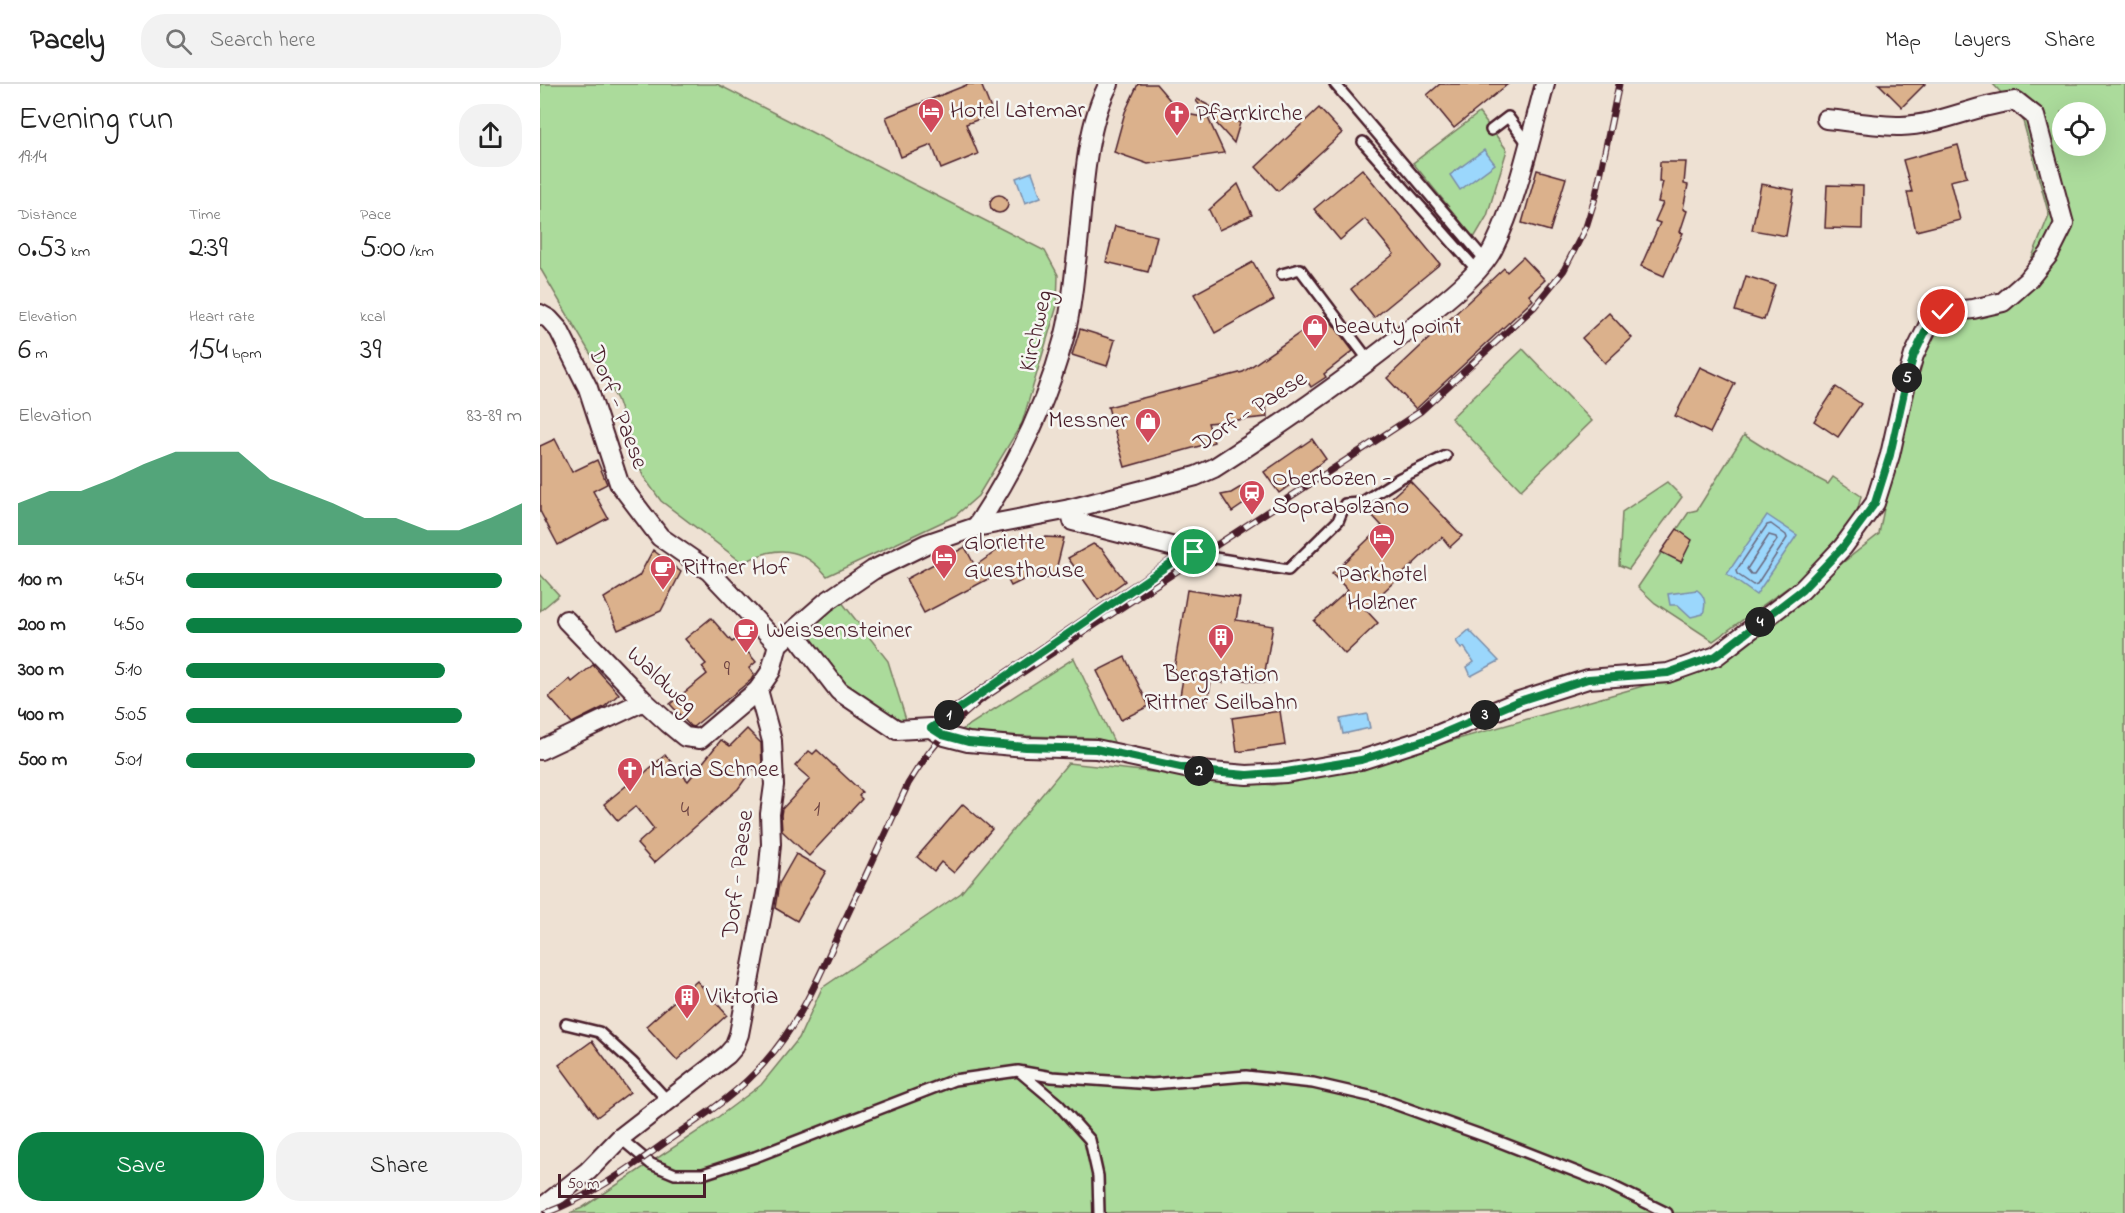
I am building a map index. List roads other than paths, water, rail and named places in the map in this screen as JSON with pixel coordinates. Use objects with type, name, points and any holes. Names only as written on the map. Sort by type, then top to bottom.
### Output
[{"type":"street","name":"Kirchweg","points":[[976,527],[1011,469],[1046,398],[1065,336],[1092,129],[1109,84]]},
{"type":"street","name":"Dorf - Paese","points":[[540,314],[549,319],[559,330],[588,388],[619,483],[660,537],[709,571],[778,644],[826,602],[873,570],[926,544],[976,527],[1070,509],[1196,476],[1214,468],[1370,362],[1452,295],[1492,250],[1512,202],[1545,84]]},
{"type":"street","points":[[793,631],[839,692],[897,730],[931,728],[942,735],[968,742],[1026,747],[1096,749],[1199,771],[1247,775],[1286,772],[1371,756],[1432,738],[1519,701],[1588,679],[1668,673],[1716,656],[1802,590],[1843,547],[1875,503],[1890,455],[1914,355],[1929,324],[1943,312],[1974,309],[2003,302],[2028,280],[2049,254],[2064,224],[2035,116],[2016,101],[1901,126],[1826,119]]},
{"type":"street","points":[[1070,509],[1073,521],[1190,550]]},
{"type":"street","name":"Waldweg","points":[[566,620],[644,701],[685,736],[700,739],[758,690]]},
{"type":"street","points":[[758,690],[771,671],[778,644]]},
{"type":"street","name":"Dorf - Paese","points":[[540,1209],[588,1172],[620,1138],[727,1055],[734,1047],[741,1023],[767,886],[771,844],[770,814],[774,785],[772,741],[758,690]]},
{"type":"street","points":[[540,750],[644,701]]},
{"type":"lane","points":[[1335,84],[1481,264]]},
{"type":"lane","points":[[1491,130],[1508,117],[1528,144]]},
{"type":"lane","points":[[1363,142],[1481,264]]},
{"type":"lane","points":[[1282,274],[1300,268],[1370,362]]},
{"type":"lane","points":[[931,728],[1190,550],[1203,556],[1288,570],[1338,521],[1346,504],[1361,503],[1400,478],[1446,456]]},
{"type":"lane","points":[[566,1024],[599,1032],[633,1063],[668,1101]]},
{"type":"lane","points":[[1018,1071],[1058,1104],[1090,1140],[1098,1176],[1099,1213]]},
{"type":"lane","points":[[620,1138],[651,1164],[675,1174],[703,1174],[755,1157],[954,1080],[1018,1071],[1052,1077],[1152,1084],[1246,1076],[1313,1083],[1378,1098],[1610,1185],[1667,1213]]},
{"type":"water","points":[[1484,150],[1495,164],[1460,190],[1450,175]]},
{"type":"water","points":[[1032,172],[1041,197],[1025,203],[1016,178]]},
{"type":"water","points":[[1767,515],[1797,535],[1756,595],[1727,574]]},
{"type":"water","points":[[1697,590],[1704,601],[1703,614],[1691,617],[1678,605],[1670,605],[1668,594]]},
{"type":"water","points":[[1469,630],[1499,661],[1471,676],[1467,667],[1474,662],[1464,647],[1461,649],[1456,641]]},
{"type":"water","points":[[1367,714],[1370,728],[1343,734],[1340,719]]},
{"type":"railway","points":[[546,1213],[607,1183],[635,1164],[730,1096],[765,1062],[789,1031],[808,998],[908,784],[924,759],[962,716],[985,697],[1421,411],[1534,307],[1564,270],[1586,227],[1596,195],[1619,84]]},
{"type":"place","name":"Hotel Latemar","points":[[931,134]]},
{"type":"place","name":"Pfarrkirche","points":[[1177,137]]},
{"type":"place","name":"beauty point","points":[[1315,350]]},
{"type":"place","name":"Messner","points":[[1148,444]]},
{"type":"place","name":"Oberbozen - Soprabolzano","points":[[1252,516]]},
{"type":"place","name":"Parkhotel Holzner","points":[[1382,560]]},
{"type":"place","name":"Gloriette Guesthouse","points":[[944,580]]},
{"type":"place","name":"Rittner Hof","points":[[663,591]]},
{"type":"place","name":"Weissensteiner","points":[[746,654]]},
{"type":"place","name":"Bergstation Rittner Seilbahn","points":[[1221,660]]},
{"type":"place","name":"Maria Schnee","points":[[630,793]]},
{"type":"place","name":"Viktoria","points":[[687,1020]]}]
